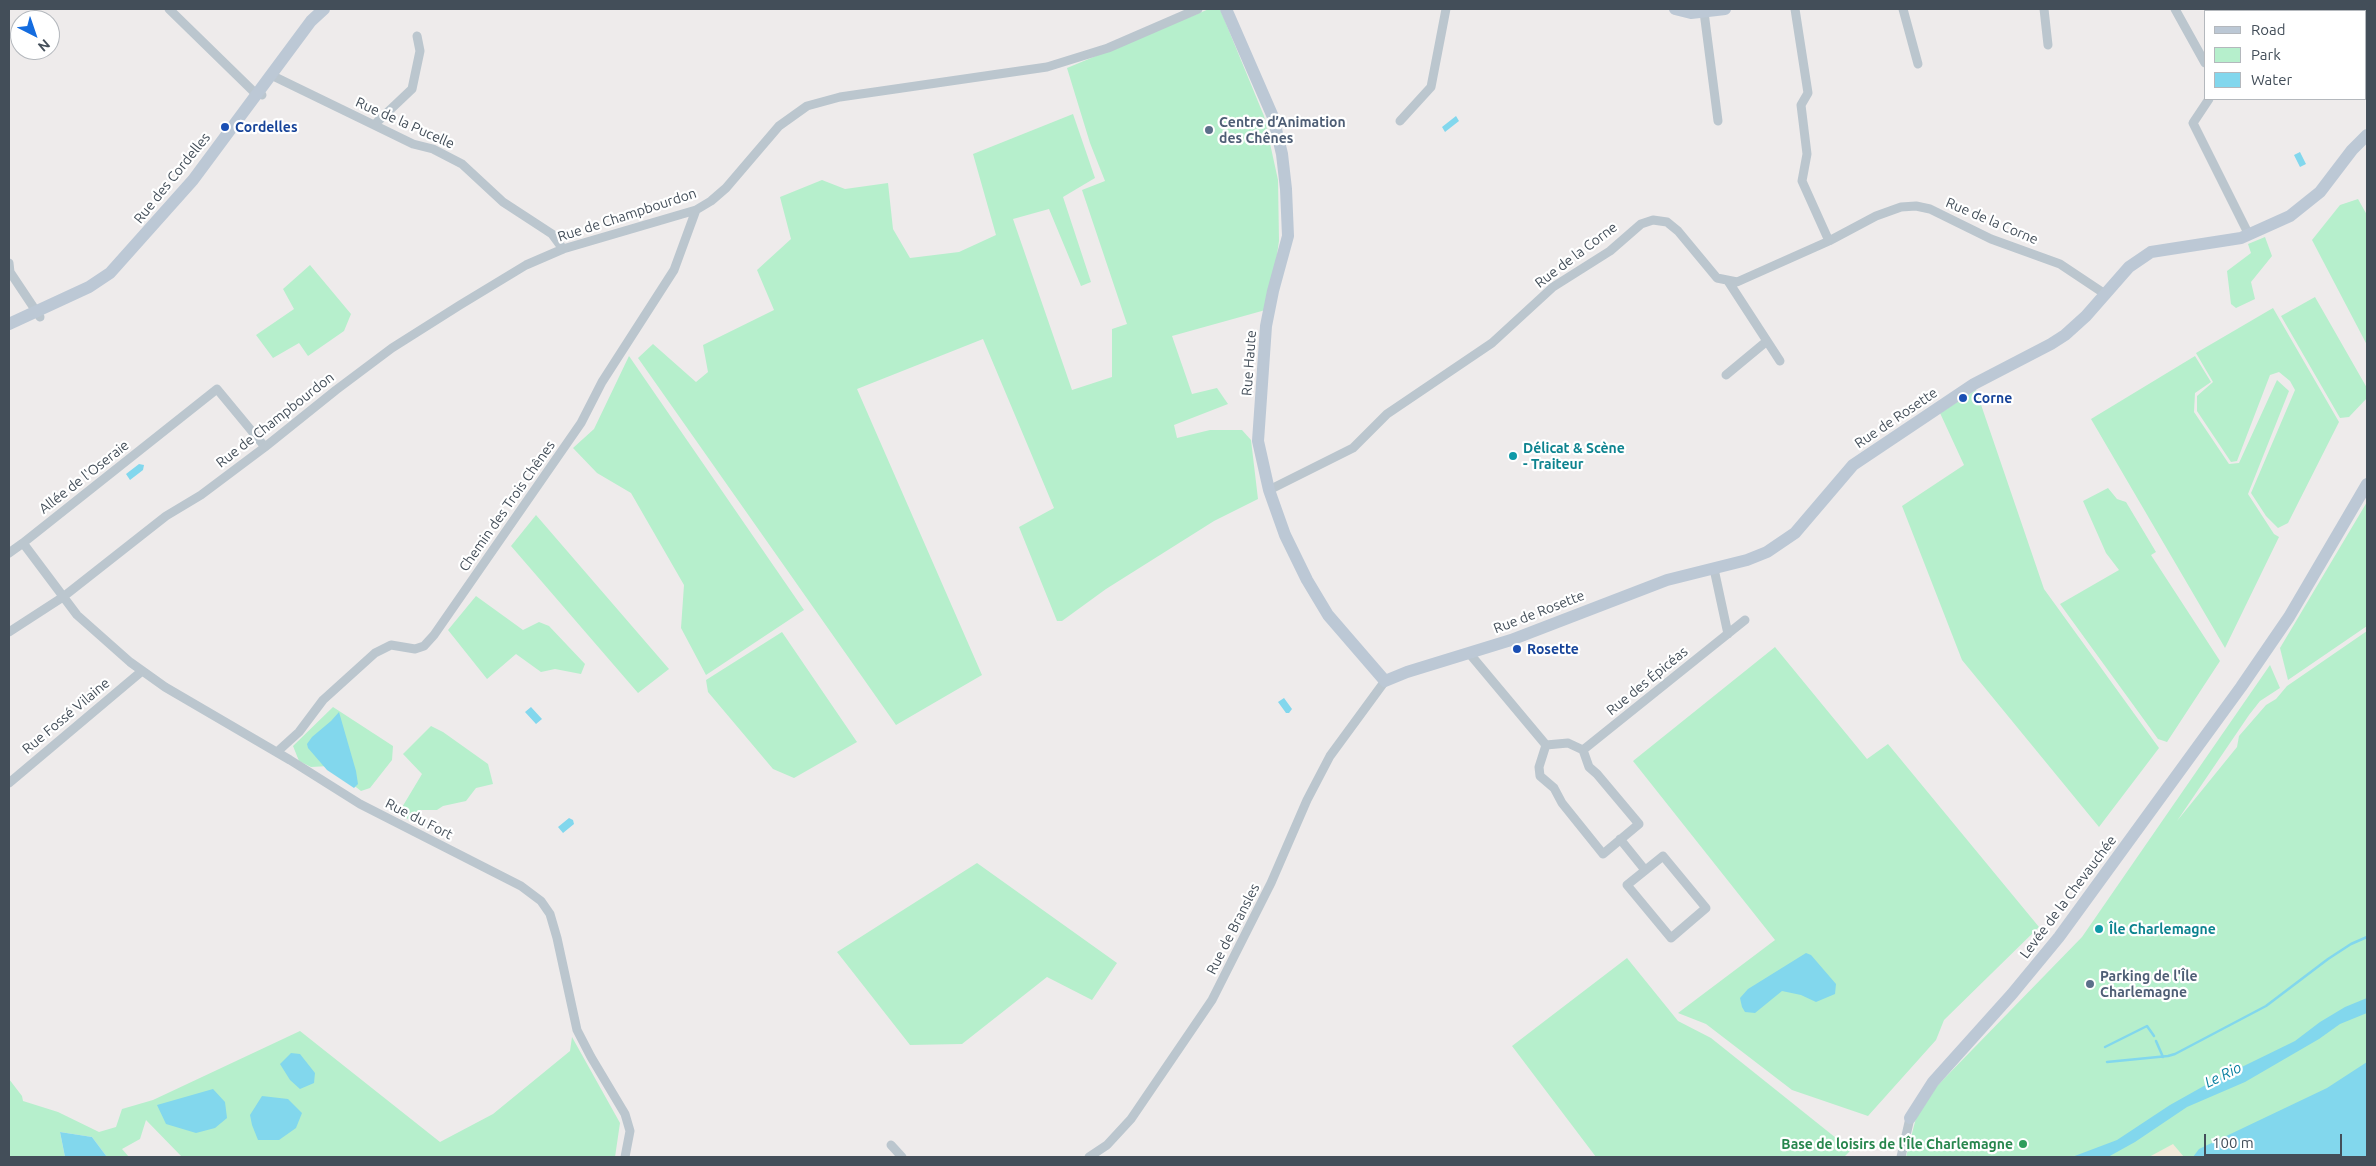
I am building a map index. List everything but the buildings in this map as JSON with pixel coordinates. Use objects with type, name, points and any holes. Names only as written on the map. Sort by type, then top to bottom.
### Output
[{"type":"street","points":[[169,9],[259,94]]},
{"type":"street","name":"Rue des Cordelles","points":[[9,324],[39,314],[89,288],[110,273],[193,180],[259,94],[311,21],[324,9]]},
{"type":"street","name":"Rue de Champbourdon","points":[[9,632],[64,597],[166,516],[201,495],[265,448],[336,390],[392,348],[526,265],[563,249],[696,210],[726,188],[779,126],[807,106],[840,97],[1047,67],[1108,48],[1198,9]]},
{"type":"street","name":"Rue Haute","points":[[1226,9],[1273,117],[1282,154],[1287,198],[1288,236],[1273,291],[1266,326],[1258,442],[1269,490],[1286,535],[1307,580],[1328,614],[1385,682]]},
{"type":"street","points":[[1400,121],[1431,87],[1446,9]]},
{"type":"street","points":[[1675,9],[1692,13],[1726,9]]},
{"type":"street","points":[[1795,9],[1808,93],[1801,106],[1807,154],[1802,181],[1829,241]]},
{"type":"street","points":[[1903,9],[1918,64]]},
{"type":"street","points":[[2044,9],[2048,45]]},
{"type":"street","points":[[2175,9],[2204,61]]},
{"type":"street","points":[[1704,12],[1718,121]]},
{"type":"street","points":[[374,125],[412,89],[420,51],[417,36]]},
{"type":"street","name":"Rue de la Pucelle","points":[[271,75],[413,144],[432,149],[462,164],[503,202],[552,234],[563,249]]},
{"type":"street","points":[[2208,100],[2193,123],[2248,236]]},
{"type":"street","name":"Rue de Rosette","points":[[1385,682],[1407,672],[1511,640],[1667,580],[1747,560],[1767,552],[1795,533],[1851,467],[1864,456],[1974,384],[2051,344],[2081,321],[2129,267],[2151,252],[2242,238],[2279,222],[2306,205],[2320,192],[2352,150],[2367,136]]},
{"type":"street","name":"Rue de la Corne","points":[[1269,490],[1353,448],[1387,414],[1492,343],[1553,287],[1610,251],[1641,224],[1652,220],[1667,222],[1678,232],[1717,278],[1737,282],[1829,241],[1884,213],[1900,207],[1916,206],[1930,209],[1991,238],[2060,264],[2105,294]]},
{"type":"street","name":"Chemin des Trois Chênes","points":[[278,752],[299,732],[323,700],[375,653],[391,645],[415,649],[424,646],[434,635],[581,423],[602,382],[674,270],[696,210]]},
{"type":"street","points":[[9,263],[10,272],[39,314]]},
{"type":"street","points":[[1728,281],[1780,361]]},
{"type":"street","points":[[1726,375],[1767,341]]},
{"type":"street","name":"Allée de l'Oseraie","points":[[9,553],[217,389],[265,448]]},
{"type":"street","name":"Levée de la Chevauchée","points":[[1910,1118],[1932,1082],[2012,994],[2059,937],[2241,687],[2289,617],[2367,484]]},
{"type":"street","points":[[23,543],[64,597]]},
{"type":"street","points":[[1714,569],[1728,634]]},
{"type":"street","name":"Rue du Fort","points":[[64,597],[77,615],[142,671],[166,687],[278,752],[360,804],[521,886],[541,901],[550,914],[557,938],[577,1030],[625,1114],[630,1131],[625,1157]]},
{"type":"street","name":"Rue des Épicéas","points":[[1583,750],[1745,620]]},
{"type":"street","points":[[1469,653],[1546,744],[1568,744],[1578,746],[1583,750],[1589,767],[1639,824],[1602,854],[1562,804],[1554,788],[1540,776],[1539,767],[1546,744]]},
{"type":"street","name":"Rue Fossé Vilaine","points":[[9,783],[142,671]]},
{"type":"street","name":"Rue de Bransles","points":[[1089,1157],[1107,1145],[1131,1119],[1212,1000],[1271,883],[1307,800],[1330,756],[1385,682]]},
{"type":"street","points":[[1620,839],[1645,870]]},
{"type":"street","points":[[1662,856],[1706,908],[1671,938],[1627,885],[1645,870],[1662,856]]},
{"type":"street","points":[[1901,1157],[1910,1118]]},
{"type":"street","points":[[891,1145],[902,1157]]},
{"type":"green space","points":[[1209,9],[1220,9],[1264,116],[1278,180],[1279,241],[1269,309],[1172,336],[1192,394],[1217,388],[1228,404],[1174,425],[1177,438],[1210,430],[1242,430],[1251,440],[1258,499],[1214,521],[1106,589],[1062,621],[1057,621],[1019,527],[1054,508],[983,339],[857,389],[982,675],[896,725],[638,358],[653,344],[696,382],[708,372],[703,345],[774,310],[757,270],[791,239],[780,197],[822,180],[845,189],[888,183],[893,229],[910,258],[959,252],[996,235],[973,154],[1073,114],[1095,178],[1063,197],[1091,282],[1081,286],[1049,209],[1013,219],[1072,390],[1112,377],[1112,329],[1127,324],[1082,190],[1105,181],[1090,143],[1067,68]]},
{"type":"green space","points":[[2358,199],[2367,215],[2367,345],[2312,240],[2340,205]]},
{"type":"green space","points":[[2265,237],[2272,256],[2251,282],[2255,299],[2236,308],[2231,304],[2227,271],[2251,253],[2248,244]]},
{"type":"green space","points":[[310,265],[351,314],[344,331],[308,356],[299,343],[273,358],[256,335],[294,309],[283,289]]},
{"type":"green space","points":[[2315,297],[2367,388],[2367,398],[2349,417],[2340,418],[2281,316]]},
{"type":"green space","points":[[2273,308],[2339,422],[2288,523],[2278,528],[2266,516],[2251,493],[2295,390],[2290,381],[2279,372],[2270,375],[2237,461],[2231,462],[2197,411],[2197,396],[2213,382],[2196,353]]},
{"type":"green space","points":[[629,356],[804,610],[706,675],[681,628],[684,585],[631,493],[597,473],[573,448],[594,429]]},
{"type":"green space","points":[[2195,356],[2211,382],[2195,393],[2194,412],[2229,464],[2239,463],[2277,380],[2289,391],[2248,494],[2274,534],[2279,537],[2225,648],[2091,419]]},
{"type":"green space","points":[[1976,390],[2044,589],[2159,748],[2099,827],[1962,660],[1902,506],[1964,465],[1940,413]]},
{"type":"green space","points":[[2108,488],[2117,499],[2126,502],[2156,552],[2151,555],[2220,661],[2167,742],[2158,739],[2060,604],[2119,570],[2106,553],[2083,501]]},
{"type":"green space","points":[[2367,502],[2367,626],[2288,680],[2280,648]]},
{"type":"green space","points":[[536,515],[669,669],[638,693],[511,546]]},
{"type":"green space","points":[[476,596],[523,630],[539,622],[549,626],[585,664],[581,674],[555,669],[541,672],[516,654],[487,679],[448,630]]},
{"type":"green space","points":[[2367,631],[2367,1157],[1906,1157],[1916,1118],[1935,1088],[2082,937],[2270,665],[2280,688],[2260,701],[2249,715],[2177,821],[2237,747],[2239,736],[2266,705],[2276,699],[2287,686]]},
{"type":"green space","points":[[782,632],[857,742],[794,778],[773,769],[708,692],[706,680]]},
{"type":"green space","points":[[1775,647],[1867,759],[1888,744],[2039,927],[1944,1020],[1936,1040],[1868,1116],[1792,1090],[1706,1024],[1678,1013],[1775,940],[1633,761]]},
{"type":"green space","points":[[333,707],[393,746],[392,760],[370,788],[361,791],[329,766],[311,767],[299,761],[293,746]]},
{"type":"green space","points":[[431,726],[443,732],[488,764],[493,784],[476,788],[466,801],[443,806],[437,810],[420,810],[412,821],[398,814],[422,774],[403,754]]},
{"type":"green space","points":[[977,863],[1117,963],[1092,1000],[1047,977],[962,1044],[910,1045],[837,952]]},
{"type":"green space","points":[[1627,958],[1678,1021],[1711,1038],[1851,1150],[1844,1157],[1596,1157],[1512,1046]]},
{"type":"green space","points":[[300,1031],[440,1142],[493,1114],[570,1051],[572,1037],[620,1123],[615,1157],[182,1157],[146,1120],[140,1139],[122,1149],[129,1157],[107,1157],[92,1137],[60,1132],[65,1157],[9,1157],[9,1079],[22,1096],[23,1101],[58,1112],[99,1132],[116,1127],[122,1109],[153,1100]]},
{"type":"sand","points":[[2173,1144],[2184,1157],[2149,1157]]},
{"type":"water","points":[[1456,116],[1459,121],[1445,132],[1442,127]]},
{"type":"water","points":[[2300,152],[2306,164],[2300,167],[2294,155]]},
{"type":"water","points":[[139,464],[144,465],[143,470],[130,480],[126,474]]},
{"type":"water","points":[[1284,698],[1292,709],[1289,713],[1286,713],[1278,702]]},
{"type":"water","points":[[531,707],[542,719],[536,724],[525,712]]},
{"type":"water","points":[[339,712],[356,771],[358,784],[354,788],[327,770],[308,748],[307,744]]},
{"type":"water","points":[[569,818],[573,820],[574,824],[563,833],[558,827]]},
{"type":"water","points":[[1806,953],[1811,955],[1836,984],[1835,994],[1816,1002],[1801,995],[1782,991],[1755,1013],[1745,1012],[1740,998],[1748,989]]},
{"type":"water","points":[[2367,998],[2367,1013],[2340,1024],[2319,1039],[2245,1082],[2187,1107],[2135,1142],[2108,1157],[2072,1157],[2117,1140],[2170,1105],[2211,1082],[2295,1041],[2320,1022],[2345,1007]]},
{"type":"water","points":[[291,1053],[300,1054],[315,1073],[314,1083],[300,1089],[290,1080],[280,1064]]},
{"type":"water","points":[[2367,1062],[2367,1157],[2193,1157],[2199,1149],[2327,1088]]},
{"type":"water","points":[[213,1089],[225,1102],[227,1118],[215,1128],[196,1133],[166,1124],[157,1105]]},
{"type":"water","points":[[262,1096],[288,1099],[302,1113],[296,1128],[279,1140],[258,1140],[252,1125],[250,1115]]},
{"type":"water","points":[[60,1132],[92,1137],[107,1157],[65,1157]]},
{"type":"waterway","points":[[2107,1062],[2175,1054],[2266,1006],[2328,959],[2351,944],[2367,937]]},
{"type":"waterway","points":[[2105,1047],[2147,1026],[2154,1036]]},
{"type":"waterway","points":[[2156,1041],[2163,1057]]},
{"type":"place","name":"Cordelles","points":[[225,127]]},
{"type":"place","name":"Centre d’Animation des Chênes","points":[[1209,130]]},
{"type":"place","name":"Corne","points":[[1963,398]]},
{"type":"place","name":"Délicat & Scène - Traiteur","points":[[1513,456]]},
{"type":"place","name":"Rosette","points":[[1517,649]]},
{"type":"place","name":"Île Charlemagne","points":[[2099,929]]},
{"type":"place","name":"Parking de l'Île Charlemagne","points":[[2090,984]]},
{"type":"place","name":"Base de loisirs de l'Île Charlemagne","points":[[2023,1144]]},
{"type":"water label","name":"Le Rio","points":[[2223,1075]]}]
